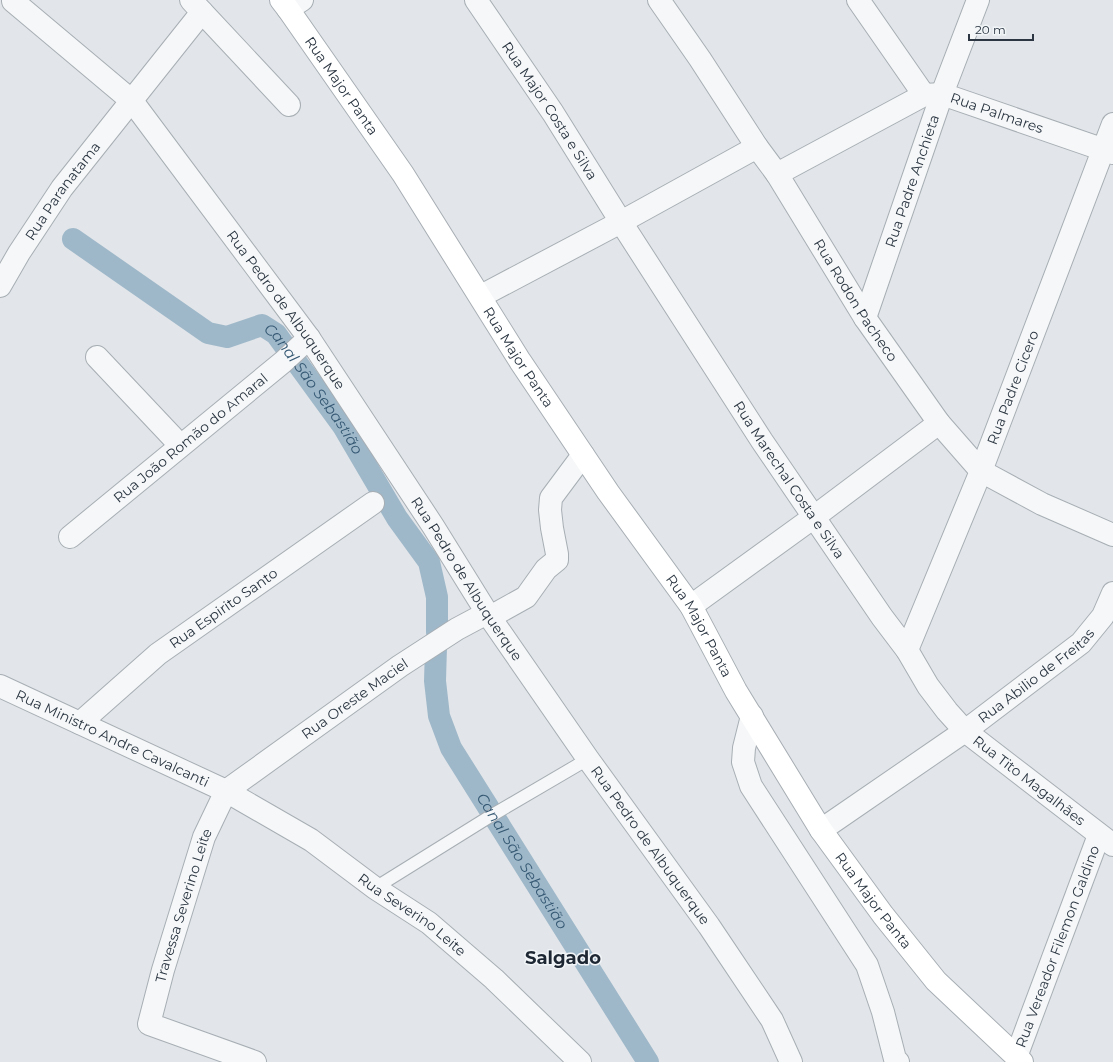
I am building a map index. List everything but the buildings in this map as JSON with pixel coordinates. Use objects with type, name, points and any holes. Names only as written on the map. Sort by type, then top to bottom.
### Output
[{"type":"street","name":"Rua Major Costa e Silva","points":[[476,0],[553,113],[621,222]]},
{"type":"street","name":"Rua Rodon Pacheco","points":[[659,0],[700,59],[757,147],[777,174],[865,318],[939,423],[981,471],[1042,504],[1113,535]]},
{"type":"street","points":[[777,174],[933,95],[858,0]]},
{"type":"street","name":"Rua Padre Anchieta","points":[[865,318],[933,95],[978,0]]},
{"type":"street","name":"Rua Pedro de Albuquerque","points":[[13,1],[132,101],[296,350],[433,526],[488,615],[588,759],[709,926],[772,1020],[791,1062]]},
{"type":"street","name":"Rua Major Panta","points":[[290,3],[403,174],[520,361],[608,492],[691,606],[736,691],[821,830],[883,915],[936,981],[1019,1060]]},
{"type":"street","points":[[196,6],[289,105]]},
{"type":"street","name":"Rua Paranatama","points":[[0,286],[19,253],[62,188],[132,101],[196,6]]},
{"type":"street","name":"Rua Palmares","points":[[933,95],[1108,152]]},
{"type":"street","name":"Rua Padre Cicero","points":[[907,650],[981,471],[1108,152],[1113,124]]},
{"type":"street","points":[[480,296],[621,222],[757,147]]},
{"type":"street","name":"Rua Marechal Costa e Silva","points":[[621,222],[762,441],[882,617],[907,650],[928,686],[947,711],[965,731]]},
{"type":"street","name":"Rua João Romão do Amaral","points":[[70,537],[296,350]]},
{"type":"street","points":[[97,357],[180,445]]},
{"type":"street","points":[[691,606],[814,517],[939,423]]},
{"type":"street","name":"Rua Oreste Maciel","points":[[226,791],[400,666],[457,629],[526,597],[546,569],[557,560],[550,510],[552,498],[583,455]]},
{"type":"street","name":"Rua Espirito Santo","points":[[80,723],[158,654],[373,503]]},
{"type":"street","name":"Rua Abilio de Freitas","points":[[821,830],[965,731],[1081,643],[1103,616],[1113,593]]},
{"type":"street","name":"Rua Ministro Andre Cavalcanti","points":[[0,686],[226,791]]},
{"type":"street","points":[[752,716],[744,748],[744,762],[751,786],[867,965],[882,1012],[895,1061]]},
{"type":"street","name":"Rua Tito Magalhães","points":[[965,731],[1106,840]]},
{"type":"street","name":"Rua Severino Leite","points":[[226,791],[310,840],[375,888],[429,923],[494,979],[580,1062]]},
{"type":"street","name":"Travessa Severino Leite","points":[[226,791],[204,837],[149,1024],[255,1062]]},
{"type":"street","name":"Rua Vereador Filemon Galdino","points":[[1019,1060],[1106,840]]},
{"type":"lane","points":[[375,888],[489,817],[588,759]]},
{"type":"waterway","name":"Canal São Sebastião","points":[[73,239],[208,333],[227,337],[262,325],[276,334],[343,426],[397,518],[429,562],[437,597],[437,632]]},
{"type":"waterway","name":"Canal São Sebastião","points":[[436,647],[435,681],[439,716],[451,748],[648,1062]]},
{"type":"district","name":"Salgado","points":[[563,958]]}]
